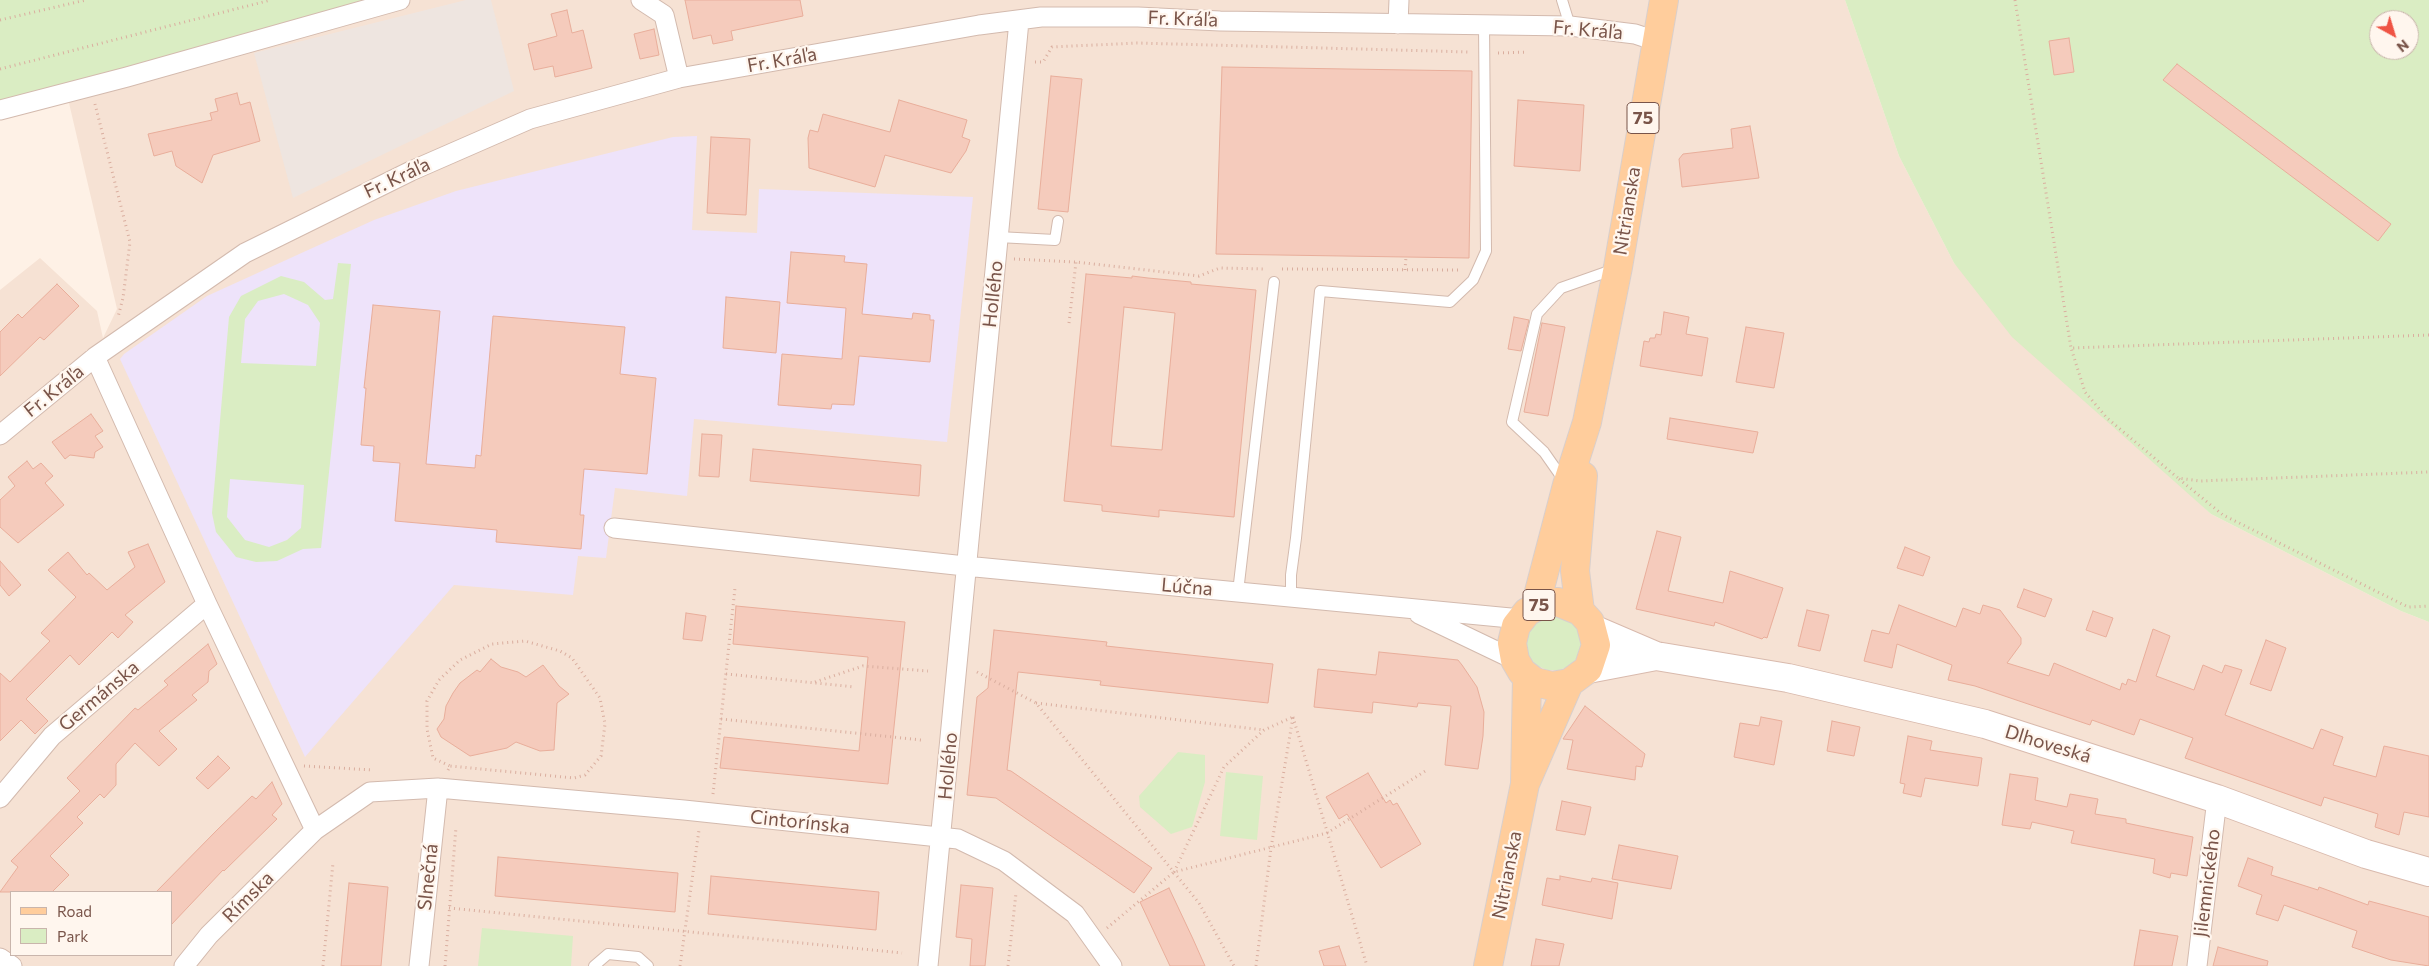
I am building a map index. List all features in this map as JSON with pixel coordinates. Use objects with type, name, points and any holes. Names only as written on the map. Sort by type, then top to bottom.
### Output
[{"type":"main road","name":"Nitrianska","points":[[1488,966],[1525,784],[1521,669],[1513,652],[1513,634],[1528,613],[1587,422],[1618,268],[1664,0]]},
{"type":"main road","name":"Nitrianska","points":[[1525,784],[1596,645],[1587,620],[1575,571],[1587,422]]},
{"type":"main road","name":"75","points":[[1528,613],[1558,602],[1587,620]]},
{"type":"main road","name":"Dlhoveská","points":[[1587,620],[1656,656],[1788,678],[1985,724],[2217,799],[2366,854],[2429,872]]},
{"type":"main road","name":"Dlhoveská","points":[[1579,676],[1656,656]]},
{"type":"main road","points":[[1521,669],[1535,682],[1552,686],[1579,676]]},
{"type":"street","points":[[0,110],[400,0]]},
{"type":"street","points":[[641,0],[664,15],[680,78]]},
{"type":"street","points":[[1398,24],[1399,0]]},
{"type":"street","name":"Fr. Kráľa","points":[[0,435],[94,357],[245,252],[411,171],[530,119],[680,78],[979,25],[1040,17],[1138,17],[1398,24],[1570,26],[1634,34],[1656,41]]},
{"type":"street","name":"Hollého","points":[[928,966],[942,837],[965,566],[1019,21]]},
{"type":"street","points":[[94,357],[207,604],[315,830]]},
{"type":"street","points":[[614,528],[965,566]]},
{"type":"street","name":"Lúčna","points":[[965,566],[1409,609],[1528,613]]},
{"type":"street","name":"Germánska","points":[[0,798],[52,736],[207,604]]},
{"type":"street","name":"Lúčna","points":[[1409,609],[1521,669]]},
{"type":"street","name":"Cintorínska","points":[[315,830],[370,792],[438,788],[684,810],[958,839],[1004,861],[1075,914],[1112,966]]},
{"type":"street","name":"Slnečná","points":[[419,966],[438,788]]},
{"type":"street","name":"Jilemnického","points":[[2197,966],[2217,799]]},
{"type":"street","name":"Rímska","points":[[184,966],[209,935],[315,830]]},
{"type":"street","points":[[0,958],[12,966]]},
{"type":"lane","points":[[1562,0],[1570,26]]},
{"type":"lane","points":[[1290,597],[1320,292],[1450,302],[1473,280],[1486,251],[1484,25]]},
{"type":"lane","points":[[998,237],[1055,240],[1058,221]]},
{"type":"lane","points":[[1567,485],[1544,452],[1512,422],[1537,314],[1561,288],[1618,268]]},
{"type":"lane","points":[[1238,592],[1274,282]]},
{"type":"lane","points":[[594,966],[608,954],[638,957],[648,966]]},
{"type":"path","points":[[0,20],[86,0]]},
{"type":"path","points":[[0,69],[270,0]]},
{"type":"path","points":[[2014,0],[2071,348],[2085,392],[2107,418],[2223,515],[2408,607],[2429,606]]},
{"type":"path","points":[[1026,61],[1043,62],[1052,47],[1137,43],[1484,53],[1528,52]]},
{"type":"path","points":[[91,86],[130,242],[124,298],[111,346]]},
{"type":"path","points":[[1405,270],[1406,257]]},
{"type":"path","points":[[1007,259],[1076,262],[1199,276],[1220,268],[1471,270]]},
{"type":"path","points":[[1069,323],[1076,262]]},
{"type":"path","points":[[2071,348],[2429,335]]},
{"type":"path","points":[[2178,478],[2200,481],[2429,472]]},
{"type":"path","points":[[712,801],[735,588]]},
{"type":"path","points":[[525,641],[560,651],[572,658],[600,698],[605,724],[601,756],[585,775],[574,778],[450,766],[433,758],[427,729],[427,701],[439,680],[460,660],[492,644],[525,641]]},
{"type":"path","points":[[812,683],[863,666],[928,671]]},
{"type":"path","points":[[977,672],[1036,703],[1264,730]]},
{"type":"path","points":[[726,674],[855,687]]},
{"type":"path","points":[[1036,703],[1199,904],[1229,952],[1234,966]]},
{"type":"path","points":[[1093,940],[1174,872],[1224,767],[1264,730],[1294,716]]},
{"type":"path","points":[[1294,716],[1367,966]]},
{"type":"path","points":[[1256,966],[1271,848],[1294,716]]},
{"type":"path","points":[[721,719],[921,740]]},
{"type":"path","points":[[298,765],[380,771]]},
{"type":"path","points":[[438,788],[450,766]]},
{"type":"path","points":[[1174,872],[1328,833],[1427,770]]},
{"type":"path","points":[[680,966],[699,824]]},
{"type":"path","points":[[445,966],[456,827]]},
{"type":"path","points":[[323,966],[333,863]]},
{"type":"path","points":[[1008,966],[1018,872]]},
{"type":"path","points":[[449,908],[902,953]]},
{"type":"shaded area","points":[[45,0],[1845,0],[1899,156],[1954,263],[2211,514],[2401,611],[2429,622],[2429,966],[0,966],[0,290],[40,258],[97,311],[103,338],[117,309]]},
{"type":"shaded area","points":[[466,0],[491,0],[514,91],[293,198],[254,53]]},
{"type":"shaded area","points":[[697,136],[692,230],[757,233],[759,189],[973,197],[947,442],[694,419],[687,496],[615,488],[606,558],[578,556],[573,595],[454,585],[305,757],[120,359],[124,354],[207,296],[374,220],[456,191],[673,137]]},
{"type":"green space","points":[[0,0],[380,0],[0,112]]},
{"type":"green space","points":[[1845,0],[2429,0],[2429,622],[2401,611],[2211,514],[2012,337],[1954,263],[1899,156]]},
{"type":"green space","points":[[338,263],[351,264],[321,548],[303,549],[277,561],[256,562],[236,557],[216,532],[212,513],[229,317],[241,296],[281,276],[304,282],[325,300],[333,299]],"holes":[[[284,294],[308,305],[320,323],[316,366],[241,363],[245,319],[258,301]],[[230,479],[304,485],[301,528],[287,540],[269,547],[245,540],[227,517]]]},
{"type":"green space","points":[[1557,613],[1578,625],[1583,643],[1579,655],[1571,665],[1560,670],[1547,670],[1536,665],[1528,655],[1526,649],[1527,631],[1534,620]]},
{"type":"green space","points":[[1178,752],[1205,755],[1205,782],[1192,827],[1171,834],[1140,807],[1139,796]]},
{"type":"green space","points":[[1226,772],[1263,776],[1257,840],[1220,836]]},
{"type":"green space","points":[[482,928],[573,936],[571,966],[478,966]]},
{"type":"building","points":[[685,0],[800,0],[803,16],[731,31],[733,40],[713,44],[711,35],[693,39]]},
{"type":"building","points":[[567,10],[572,33],[583,30],[592,68],[555,77],[553,66],[534,70],[528,44],[557,36],[551,14]]},
{"type":"building","points":[[654,29],[659,55],[640,59],[634,34]]},
{"type":"building","points":[[2069,38],[2074,72],[2054,75],[2049,41]]},
{"type":"building","points":[[2177,64],[2391,224],[2378,241],[2163,80]]},
{"type":"building","points":[[1222,67],[1472,71],[1469,258],[1216,254]]},
{"type":"building","points":[[1051,76],[1082,79],[1068,212],[1038,209]]},
{"type":"building","points":[[237,93],[240,105],[250,102],[260,141],[213,155],[202,183],[176,166],[172,151],[154,156],[148,134],[212,120],[210,113],[218,111],[215,99]]},
{"type":"building","points":[[899,100],[967,120],[962,137],[970,140],[966,151],[951,173],[885,155],[875,187],[809,168],[808,138],[810,130],[818,132],[823,114],[890,132]]},
{"type":"building","points":[[1518,100],[1584,105],[1580,171],[1514,166]]},
{"type":"building","points":[[1750,126],[1759,178],[1682,187],[1679,159],[1683,154],[1733,148],[1731,129]]},
{"type":"building","points":[[711,137],[750,139],[746,215],[707,213]]},
{"type":"building","points":[[791,252],[845,256],[844,262],[867,264],[862,314],[912,319],[913,313],[930,315],[930,320],[934,320],[930,362],[859,356],[854,405],[832,404],[831,409],[778,405],[782,354],[842,359],[846,308],[787,303]]},
{"type":"building","points":[[1086,274],[1132,278],[1132,276],[1256,290],[1234,517],[1159,510],[1159,517],[1102,511],[1102,505],[1064,501]],"holes":[[[1124,307],[1175,313],[1162,450],[1111,446]]]},
{"type":"building","points":[[57,284],[79,306],[44,340],[40,337],[0,376],[0,332],[18,314],[22,318]]},
{"type":"building","points":[[726,297],[780,302],[776,353],[723,348]]},
{"type":"building","points":[[373,305],[440,311],[426,464],[475,468],[476,455],[481,456],[493,316],[625,327],[620,374],[656,378],[647,474],[584,469],[580,515],[584,515],[581,549],[496,542],[497,530],[395,521],[400,463],[373,461],[374,446],[361,445],[366,388],[364,388]]},
{"type":"building","points":[[1664,312],[1689,317],[1686,334],[1708,338],[1702,376],[1640,366],[1644,341],[1649,342],[1650,338],[1655,338],[1656,334],[1661,335]]},
{"type":"building","points":[[1514,317],[1529,320],[1521,351],[1508,349]]},
{"type":"building","points":[[1542,323],[1565,327],[1548,416],[1524,412]]},
{"type":"building","points":[[1746,327],[1784,333],[1774,388],[1736,382]]},
{"type":"building","points":[[91,414],[103,431],[95,436],[103,447],[95,452],[94,458],[70,455],[65,459],[52,442]]},
{"type":"building","points":[[1670,418],[1758,432],[1753,453],[1667,439]]},
{"type":"building","points":[[702,434],[722,435],[719,477],[699,476]]},
{"type":"building","points":[[753,449],[921,465],[919,496],[750,481]]},
{"type":"building","points":[[27,461],[33,469],[41,463],[53,476],[45,483],[64,505],[18,543],[0,527],[0,500],[15,486],[8,477]]},
{"type":"building","points":[[1657,531],[1681,537],[1668,591],[1723,603],[1730,571],[1783,588],[1767,638],[1764,637],[1762,639],[1715,622],[1714,626],[1636,609]]},
{"type":"building","points":[[148,544],[165,582],[125,615],[133,622],[118,638],[112,632],[79,665],[70,655],[26,699],[48,721],[35,734],[21,720],[0,741],[0,673],[10,682],[50,641],[41,633],[76,597],[48,570],[68,552],[87,575],[89,573],[107,590],[135,567],[128,552]]},
{"type":"building","points":[[1905,547],[1930,557],[1923,576],[1897,568]]},
{"type":"building","points":[[0,561],[21,585],[9,596],[0,585]]},
{"type":"building","points":[[2024,589],[2052,599],[2045,617],[2017,607]]},
{"type":"building","points":[[1899,605],[1956,627],[1963,608],[1980,614],[1983,605],[2000,610],[2021,638],[2021,644],[2007,663],[2049,676],[2054,663],[2120,690],[2122,683],[2126,685],[2128,679],[2136,682],[2153,629],[2170,636],[2156,676],[2194,690],[2203,665],[2222,673],[2225,665],[2242,670],[2225,715],[2313,749],[2321,729],[2343,737],[2333,765],[2376,777],[2384,746],[2429,756],[2429,817],[2404,812],[2399,835],[2375,827],[2378,814],[2324,797],[2321,806],[2185,758],[2193,738],[2140,719],[2134,735],[2092,720],[2090,725],[1975,686],[1948,680],[1952,665],[1897,644],[1892,668],[1864,661],[1872,630],[1889,634]]},
{"type":"building","points":[[736,606],[905,622],[888,784],[720,768],[724,737],[859,751],[868,657],[733,644]]},
{"type":"building","points":[[1807,610],[1829,615],[1820,651],[1798,646]]},
{"type":"building","points":[[2093,611],[2113,618],[2106,637],[2086,630]]},
{"type":"building","points":[[686,613],[706,616],[702,641],[683,639]]},
{"type":"building","points":[[994,630],[1107,642],[1106,646],[1273,664],[1268,703],[1100,685],[1101,681],[1018,672],[1007,770],[1152,868],[1134,893],[996,798],[967,795],[977,697],[988,688]]},
{"type":"building","points":[[2266,640],[2286,648],[2271,691],[2250,684]]},
{"type":"building","points":[[208,644],[217,664],[209,671],[208,682],[192,695],[197,700],[159,731],[177,749],[159,766],[135,743],[116,764],[116,785],[104,798],[100,794],[77,817],[83,823],[50,856],[69,875],[53,891],[0,892],[18,867],[11,861],[80,791],[67,778],[135,708],[138,710],[168,685],[164,681]]},
{"type":"building","points":[[1379,652],[1458,660],[1477,687],[1484,712],[1483,736],[1478,769],[1445,765],[1451,706],[1418,703],[1417,707],[1373,702],[1372,713],[1314,707],[1318,669],[1376,675]]},
{"type":"building","points":[[491,659],[501,667],[518,672],[526,677],[543,665],[559,686],[569,694],[557,703],[554,750],[540,751],[516,742],[507,748],[470,756],[441,737],[437,729],[444,719],[446,706],[453,693],[460,683],[477,670],[480,672]]},
{"type":"building","points":[[1585,706],[1645,754],[1642,767],[1636,766],[1635,780],[1567,769],[1573,740],[1563,739]]},
{"type":"building","points":[[1761,717],[1782,721],[1774,765],[1734,757],[1740,723],[1759,726]]},
{"type":"building","points":[[1832,721],[1860,727],[1854,756],[1827,751]]},
{"type":"building","points":[[1908,736],[1932,741],[1930,750],[1982,758],[1978,786],[1925,778],[1921,797],[1903,793],[1905,784],[1900,783]]},
{"type":"building","points":[[218,756],[230,768],[208,789],[196,778]]},
{"type":"building","points":[[1368,773],[1386,803],[1390,800],[1393,805],[1397,803],[1421,844],[1381,868],[1347,814],[1339,819],[1326,797]]},
{"type":"building","points":[[2010,774],[2038,778],[2035,800],[2067,807],[2070,794],[2098,799],[2095,814],[2126,819],[2126,823],[2193,837],[2187,876],[2171,873],[2170,878],[2153,873],[2155,859],[2071,843],[2074,831],[2032,822],[2030,829],[2002,825]]},
{"type":"building","points":[[272,782],[282,804],[272,815],[277,819],[223,870],[172,924],[172,891],[157,891],[252,796],[256,799]]},
{"type":"building","points":[[1562,801],[1591,807],[1585,835],[1556,830]]},
{"type":"building","points":[[1619,845],[1678,856],[1671,889],[1612,879]]},
{"type":"building","points":[[498,857],[678,873],[675,912],[495,896]]},
{"type":"building","points":[[2248,858],[2273,867],[2271,875],[2318,890],[2319,887],[2368,905],[2369,901],[2429,917],[2429,966],[2391,960],[2352,947],[2357,931],[2284,905],[2278,921],[2256,914],[2262,895],[2238,886]]},
{"type":"building","points":[[711,876],[879,892],[876,930],[708,914]]},
{"type":"building","points":[[1560,876],[1591,882],[1592,878],[1618,883],[1612,919],[1542,905],[1547,878],[1560,880]]},
{"type":"building","points":[[349,883],[388,887],[381,966],[341,966]]},
{"type":"building","points":[[961,885],[993,888],[985,966],[970,966],[972,939],[956,937]]},
{"type":"building","points":[[1169,888],[1205,966],[1170,966],[1140,902]]},
{"type":"building","points":[[2140,930],[2178,936],[2172,966],[2134,966]]},
{"type":"building","points":[[1536,939],[1564,944],[1559,966],[1531,966]]},
{"type":"building","points":[[1339,946],[1346,966],[1324,966],[1319,951]]},
{"type":"building","points":[[2218,947],[2268,961],[2267,966],[2213,966]]}]
